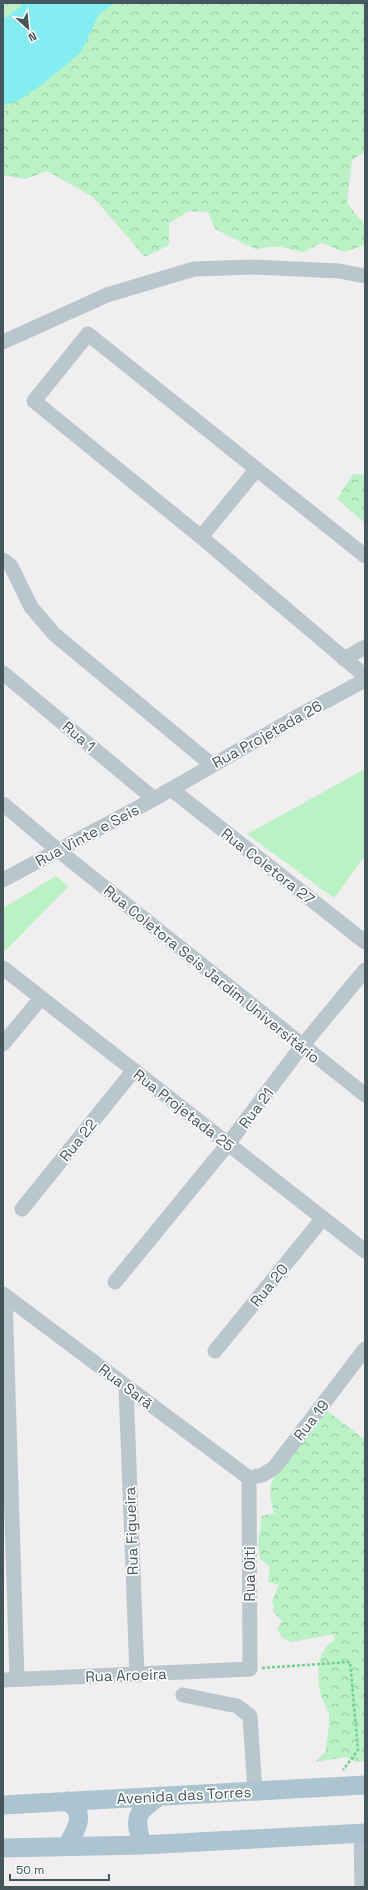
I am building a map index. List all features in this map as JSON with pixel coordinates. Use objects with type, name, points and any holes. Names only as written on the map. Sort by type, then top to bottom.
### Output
[{"type":"main road","name":"Avenida das Torres","points":[[3,1805],[365,1785]]},
{"type":"main road","points":[[142,1845],[137,1826],[138,1816],[143,1807],[160,1796]]},
{"type":"main road","points":[[67,1801],[79,1812],[79,1820],[67,1846]]},
{"type":"main road","points":[[3,1848],[142,1845],[363,1833]]},
{"type":"street","points":[[3,342],[107,295],[194,269],[260,267],[339,271],[365,276]]},
{"type":"street","points":[[365,556],[88,334],[34,401],[201,537],[365,676]]},
{"type":"street","points":[[201,537],[256,470]]},
{"type":"street","points":[[3,560],[11,566],[31,607],[54,634],[212,765]]},
{"type":"street","points":[[344,659],[365,647]]},
{"type":"street","name":"Rua 1","points":[[3,673],[154,799]]},
{"type":"street","name":"Rua Projetada 26","points":[[171,789],[302,714],[365,680]]},
{"type":"street","name":"Rua Vinte e Seis","points":[[3,880],[171,789]]},
{"type":"street","name":"Rua Coletora 27","points":[[171,789],[365,942]]},
{"type":"street","name":"Rua Coletora Seis Jardim Universitário","points":[[3,804],[59,851],[365,1096]]},
{"type":"street","name":"Rua Projetada 25","points":[[3,968],[365,1251]]},
{"type":"street","name":"Rua 21","points":[[116,1282],[228,1144],[302,1046],[365,970]]},
{"type":"street","points":[[3,1044],[41,998]]},
{"type":"street","name":"Rua 22","points":[[22,1209],[134,1070]]},
{"type":"street","name":"Rua 20","points":[[215,1351],[323,1218]]},
{"type":"street","points":[[4,1295],[10,1680]]},
{"type":"street","name":"Rua Sarã","points":[[4,1295],[249,1478]]},
{"type":"street","name":"Rua 19","points":[[249,1478],[262,1475],[274,1468],[365,1349]]},
{"type":"street","name":"Rua Figueira","points":[[126,1386],[137,1675]]},
{"type":"street","name":"Rua Oiti","points":[[249,1478],[250,1669]]},
{"type":"street","name":"Rua Aroeira","points":[[10,1680],[250,1669]]},
{"type":"street","points":[[183,1695],[237,1706],[250,1716],[255,1791]]},
{"type":"street","points":[[362,1887],[363,1833]]},
{"type":"path","points":[[250,1669],[350,1662],[358,1750],[341,1773],[342,1786]]},
{"type":"green space","points":[[3,3],[365,3],[365,152],[352,160],[347,203],[365,225],[365,245],[344,252],[322,243],[303,252],[276,246],[255,249],[215,229],[208,212],[189,211],[169,223],[169,245],[145,257],[93,197],[47,171],[26,179],[3,175]]},
{"type":"green space","points":[[353,474],[365,475],[365,523],[337,499]]},
{"type":"green space","points":[[365,769],[365,856],[334,898],[247,834]]},
{"type":"green space","points":[[56,876],[69,886],[5,951],[3,950],[3,908]]},
{"type":"green space","points":[[326,1410],[364,1439],[365,1438],[365,1761],[356,1762],[346,1757],[315,1762],[326,1751],[329,1720],[329,1715],[322,1698],[320,1688],[318,1672],[319,1664],[328,1645],[335,1640],[334,1634],[292,1642],[282,1638],[277,1629],[282,1621],[272,1610],[274,1608],[272,1601],[279,1585],[268,1582],[270,1567],[260,1559],[258,1543],[262,1516],[274,1513],[270,1492],[271,1485],[279,1468]]},
{"type":"water","points":[[25,3],[115,3],[99,14],[81,52],[43,84],[17,101],[3,105],[3,20]]}]
